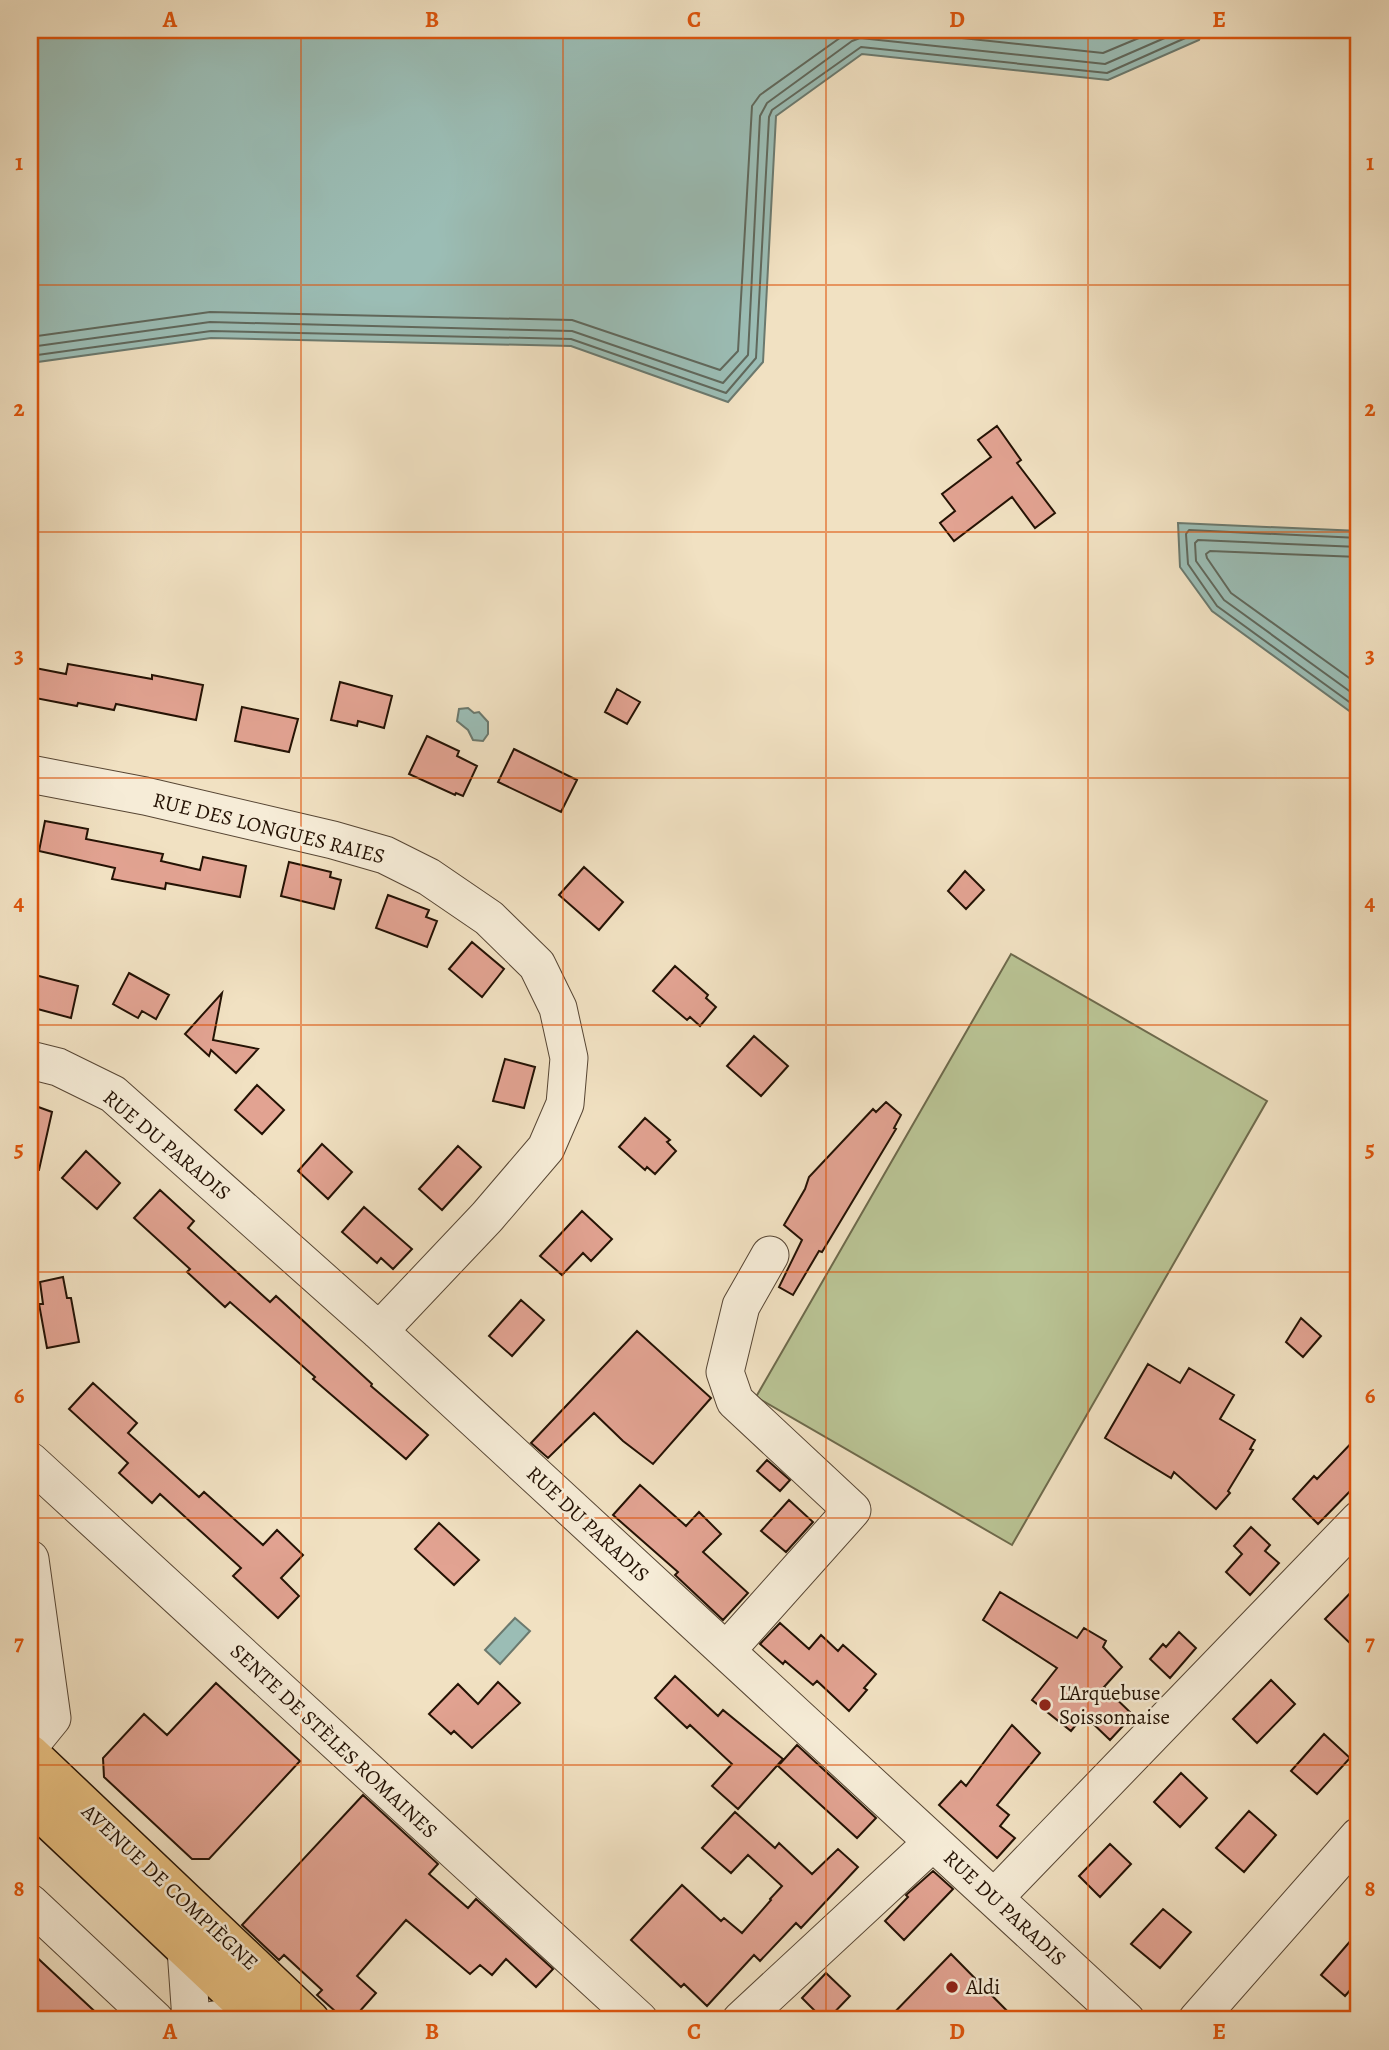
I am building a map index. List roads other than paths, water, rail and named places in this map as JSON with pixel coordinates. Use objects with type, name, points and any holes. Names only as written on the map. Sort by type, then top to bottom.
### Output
[{"type":"main road","name":"AVENUE DE COMPIÈGNE","points":[[30,1754],[310,2020]]},
{"type":"main road","name":"AVENUE DE COMPIÈGNE","points":[[30,1802],[260,2019]]},
{"type":"street","name":"RUE DES LONGUES RAIES","points":[[30,774],[145,796],[385,855],[429,877],[489,918],[537,965],[558,1008],[569,1058],[565,1104],[546,1148],[487,1217],[379,1331]]},
{"type":"street","name":"RUE DU PARADIS","points":[[30,1060],[58,1068],[113,1094],[379,1331],[1126,2020]]},
{"type":"street","points":[[726,1651],[852,1510],[735,1401],[725,1372],[741,1306],[770,1255]]},
{"type":"street","name":"SENTE DE STÈLES ROMAINES","points":[[30,1461],[639,2020]]},
{"type":"street","points":[[994,1898],[1359,1520]]},
{"type":"street","points":[[30,1559],[52,1718],[30,1745]]},
{"type":"street","points":[[1197,2020],[1359,1836]]},
{"type":"street","points":[[741,2020],[933,1842]]},
{"type":"street","points":[[30,1903],[155,2020]]},
{"type":"street","points":[[186,1949],[191,2020]]},
{"type":"street","points":[[214,2020],[260,2019],[237,1950]]},
{"type":"water","points":[[32,30],[1203,30],[1199,40],[1108,80],[862,54],[776,116],[763,362],[728,402],[571,346],[211,338],[30,363]]},
{"type":"water","points":[[1178,523],[1359,531],[1359,718],[1212,611],[1180,567]]},
{"type":"water","points":[[468,708],[474,713],[479,712],[488,722],[488,734],[483,741],[473,740],[468,730],[457,721],[459,709]]},
{"type":"water","points":[[515,1618],[530,1631],[500,1664],[485,1650]]},
{"type":"place","name":"L'Arquebuse Soissonnaise","points":[[1045,1705]]},
{"type":"place","name":"Aldi","points":[[952,1987]]}]
